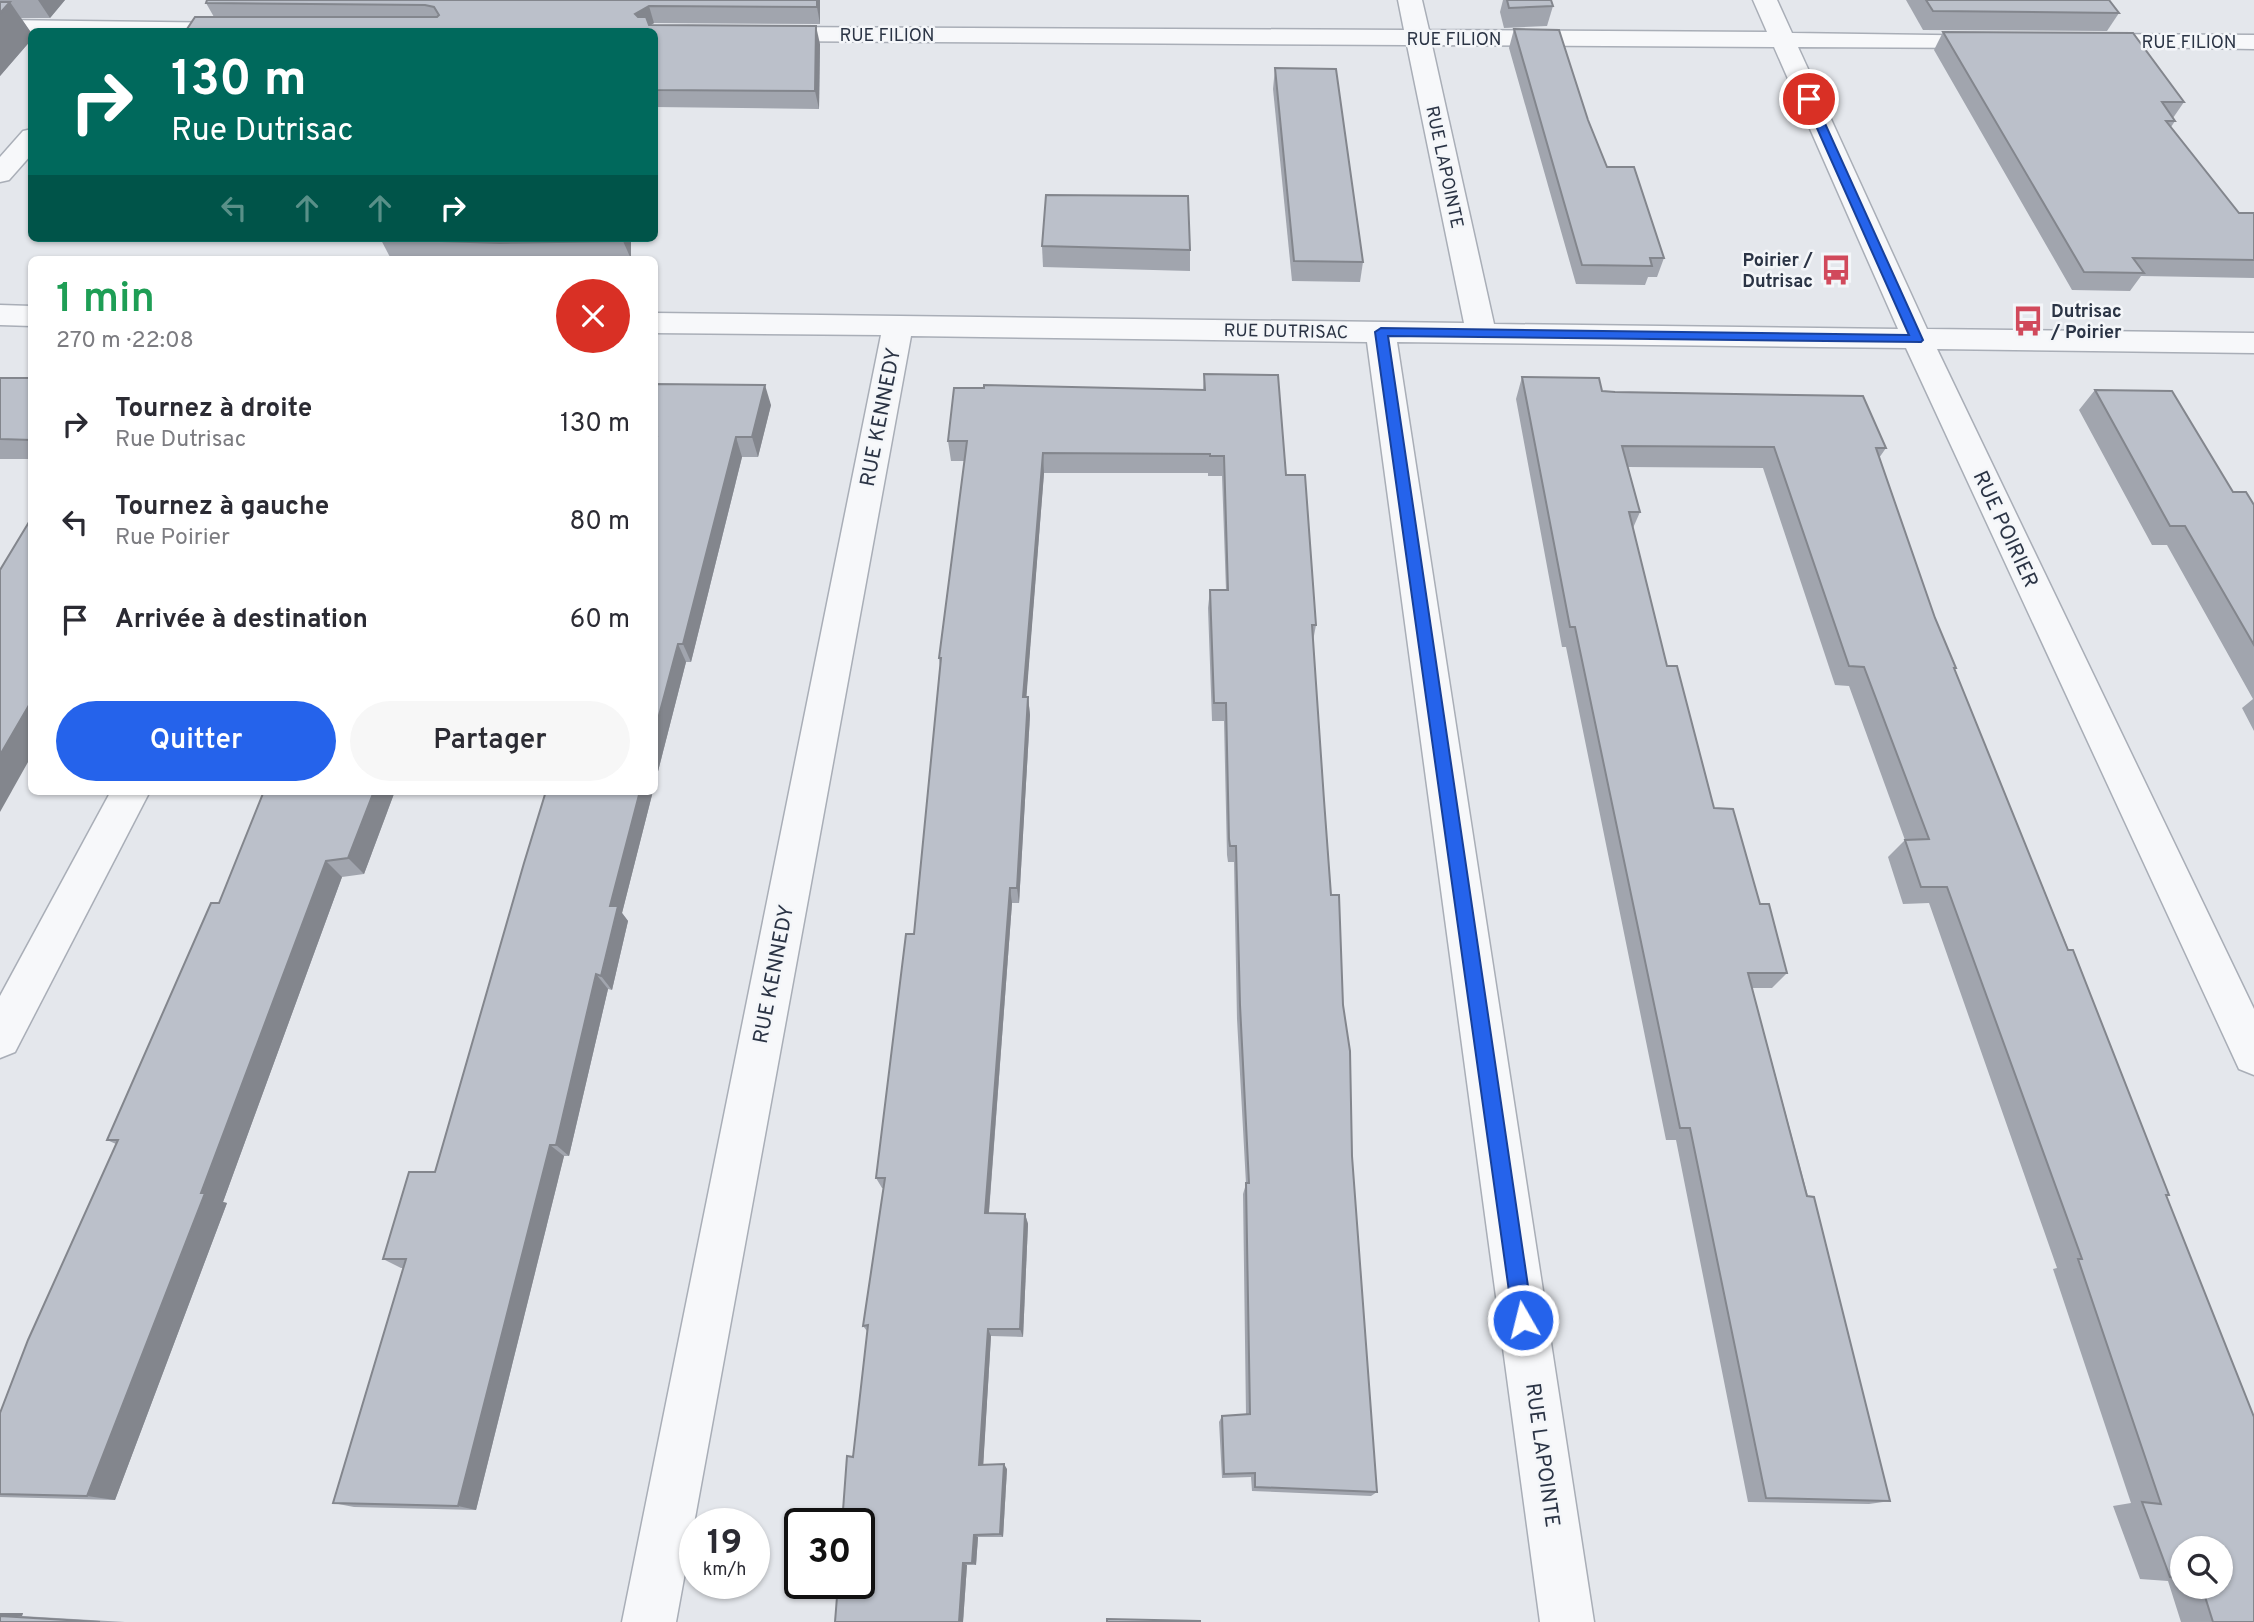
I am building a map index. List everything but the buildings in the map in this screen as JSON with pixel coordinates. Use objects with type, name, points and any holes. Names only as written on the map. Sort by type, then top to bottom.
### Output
[{"type":"street","name":"RUE LAPOINTE","points":[[1410,0],[1481,334]]},
{"type":"street","name":"RUE POIRIER","points":[[1765,0],[1917,340],[2254,1055]]},
{"type":"street","points":[[122,28],[142,3]]},
{"type":"street","points":[[0,27],[40,28]]},
{"type":"street","name":"RUE FILION","points":[[738,34],[2018,41]]},
{"type":"street","name":"RUE FILION","points":[[2060,41],[2254,43]]},
{"type":"street","points":[[0,174],[28,142]]},
{"type":"street","points":[[0,315],[28,316]]},
{"type":"street","name":"RUE DUTRISAC","points":[[658,323],[2254,344]]},
{"type":"street","name":"RUE KENNEDY","points":[[649,1622],[898,327]]},
{"type":"street","name":"RUE LAPOINTE","points":[[1381,332],[1567,1622]]},
{"type":"street","points":[[0,1038],[129,795]]},
{"type":"place","name":"Poirier / Dutrisac","points":[[1836,270]]},
{"type":"place","name":"Dutrisac / Poirier","points":[[2028,321]]},
{"type":"route","points":[[1523,1320],[1381,332],[1917,340],[1809,99]]}]
